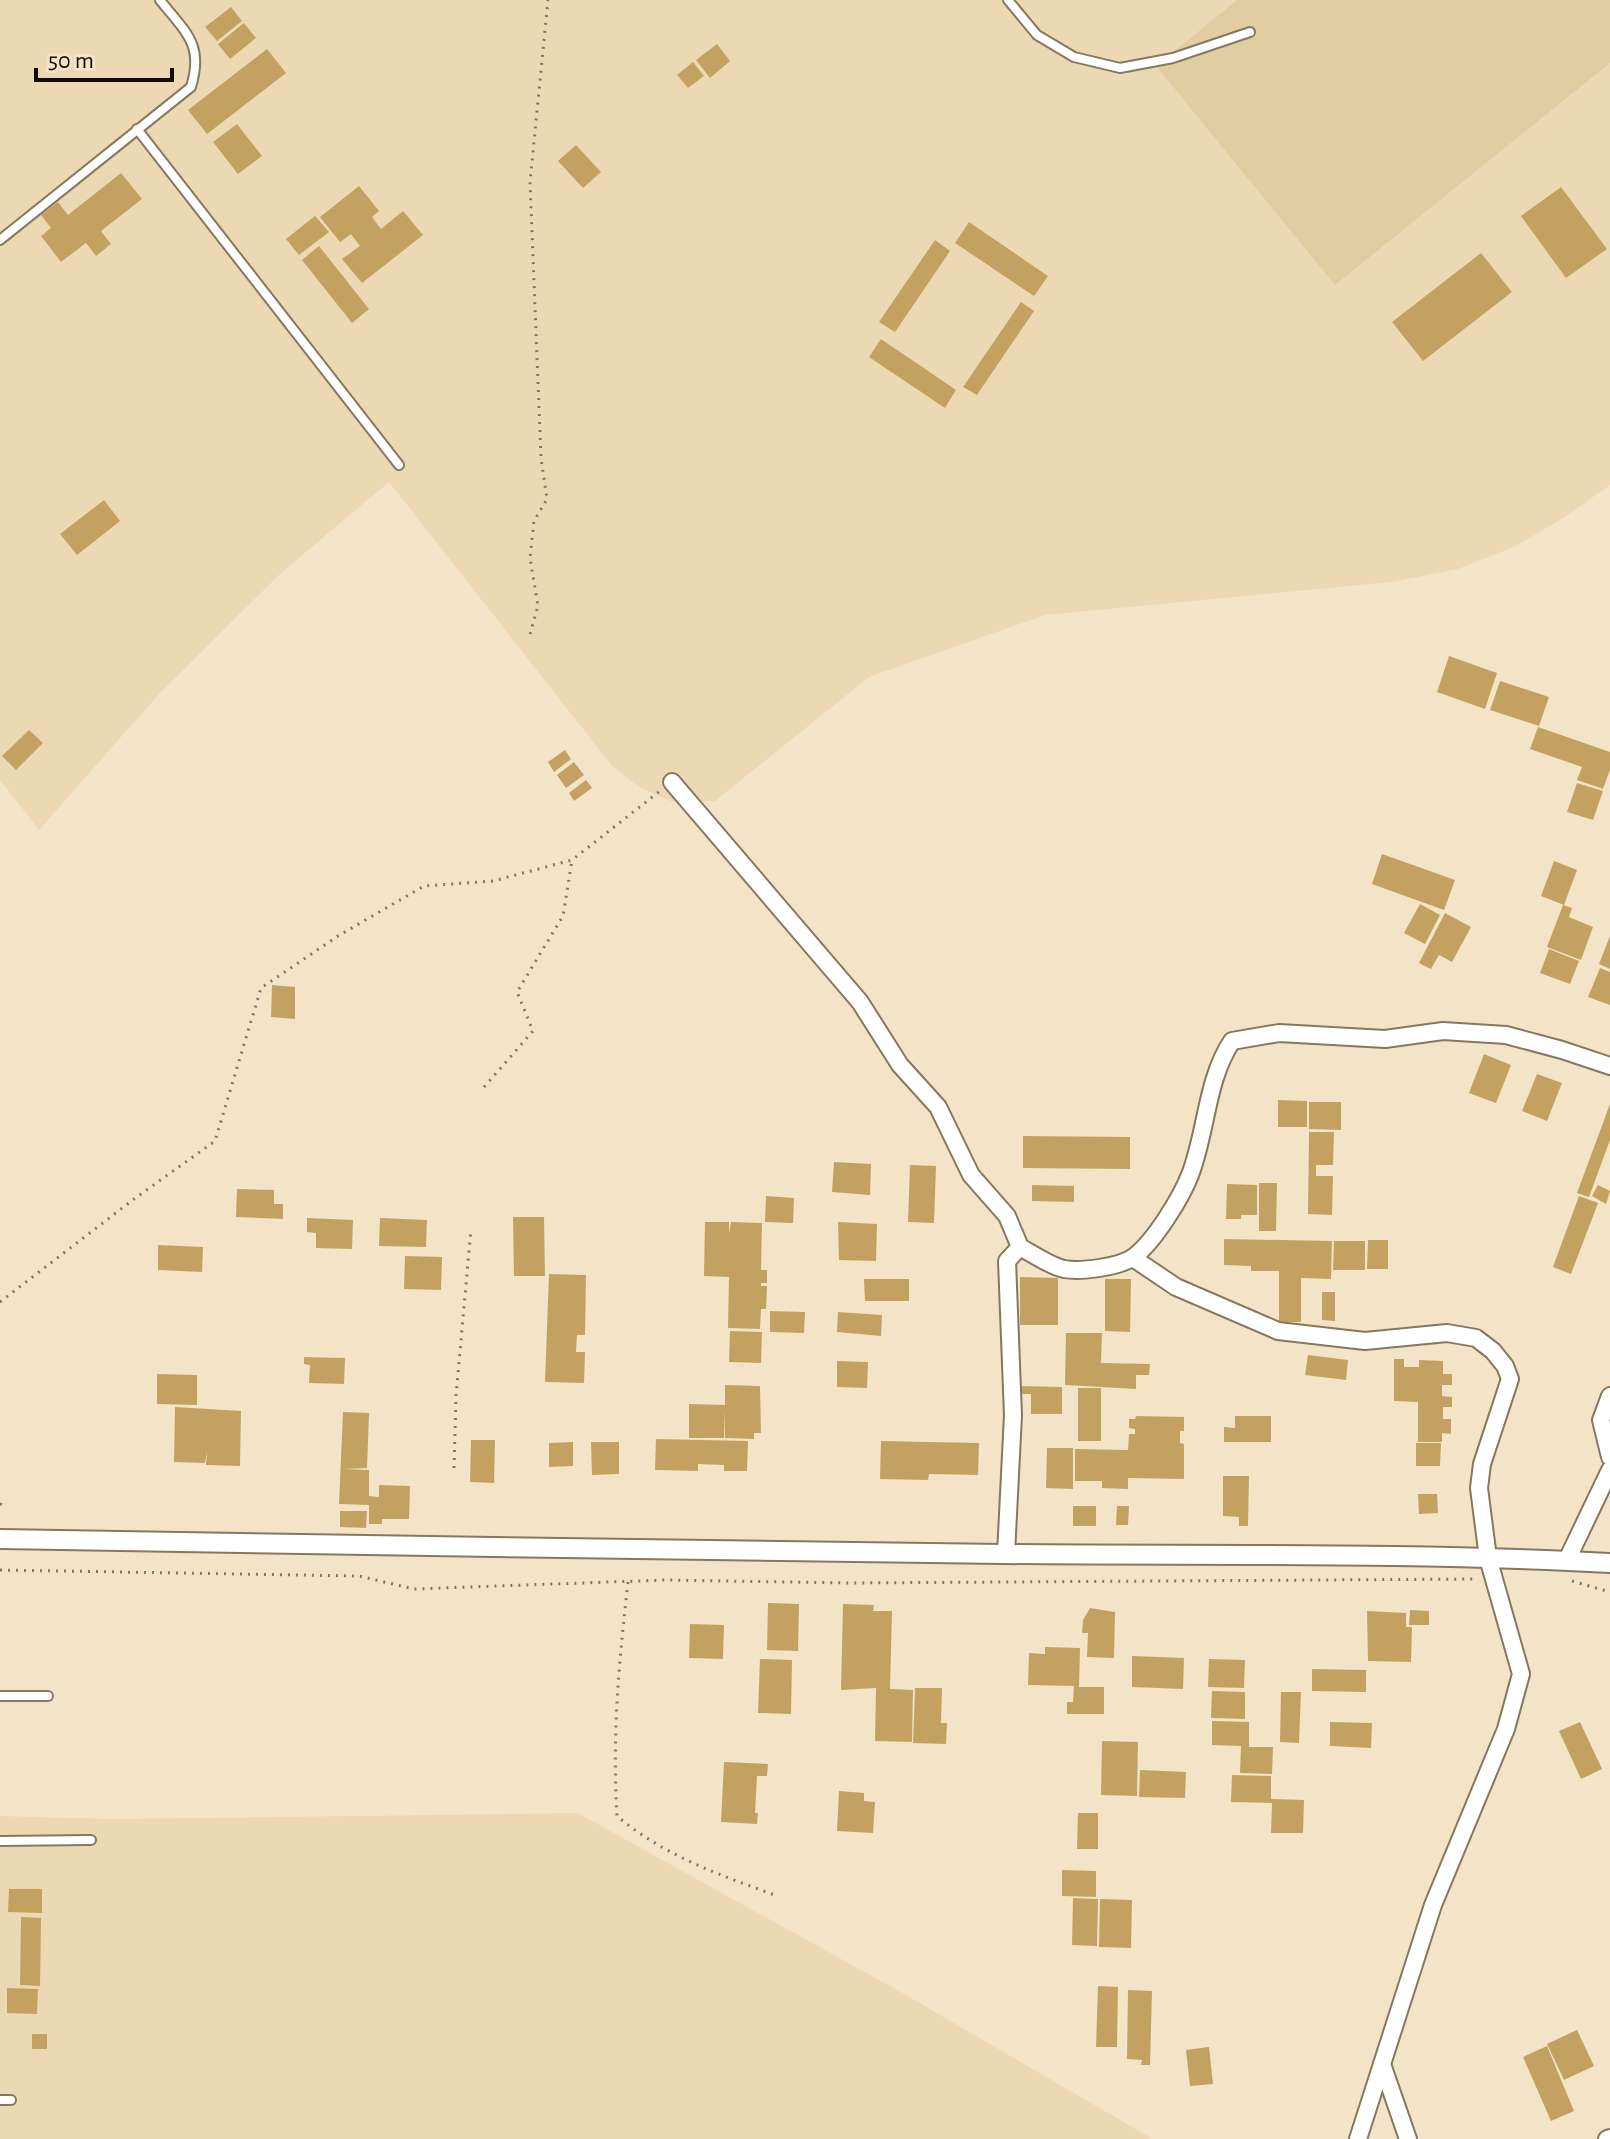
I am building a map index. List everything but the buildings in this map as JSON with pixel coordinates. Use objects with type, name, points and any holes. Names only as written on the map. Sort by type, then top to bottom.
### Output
[{"type":"street","points":[[672,782],[860,1002],[900,1065],[938,1107],[971,1175],[1007,1216],[1020,1247],[1063,1269],[1105,1267],[1133,1258],[1149,1242],[1190,1176],[1209,1109],[1212,1086],[1222,1056],[1232,1041],[1279,1033],[1385,1039],[1443,1031],[1506,1035],[1610,1066]]},
{"type":"street","points":[[1006,1554],[1013,1415],[1007,1261],[1020,1247]]},
{"type":"street","points":[[1133,1258],[1176,1287],[1278,1331],[1365,1341],[1447,1333],[1476,1338],[1493,1351],[1505,1366],[1510,1379],[1482,1464],[1479,1488],[1488,1558],[1521,1674],[1506,1729],[1433,1905],[1358,2139]]},
{"type":"street","points":[[1610,1396],[1606,1418],[1610,1457]]},
{"type":"street","points":[[1566,1570],[1610,1470]]},
{"type":"street","points":[[0,1539],[1488,1558],[1566,1570],[1610,1563]]},
{"type":"street","points":[[1382,2064],[1408,2139]]},
{"type":"lane","points":[[0,240],[191,87],[197,65],[196,49],[160,0]]},
{"type":"lane","points":[[1008,0],[1037,35],[1074,57],[1120,68],[1173,58],[1250,32]]},
{"type":"lane","points":[[137,129],[399,465]]},
{"type":"lane","points":[[0,1696],[48,1696]]},
{"type":"lane","points":[[0,1841],[91,1840]]},
{"type":"lane","points":[[0,2100],[11,2100]]},
{"type":"path","points":[[530,634],[538,606],[530,558],[534,521],[547,499],[541,458],[530,182],[548,0]]},
{"type":"path","points":[[0,1302],[215,1141],[261,988],[338,936],[424,886],[493,881],[572,860],[672,782]]},
{"type":"path","points":[[484,1087],[533,1031],[517,992],[563,916],[572,860]]},
{"type":"path","points":[[454,1468],[456,1396],[471,1229]]},
{"type":"path","points":[[0,1570],[359,1576],[414,1589],[628,1582],[1494,1578]]},
{"type":"path","points":[[1566,1570],[1610,1592]]},
{"type":"path","points":[[628,1582],[616,1684],[614,1759],[617,1816],[643,1837],[710,1872],[775,1895]]},
{"type":"shaded area","points":[[0,0],[1610,0],[1610,485],[1516,546],[1458,569],[1392,582],[1045,615],[869,677],[715,801],[670,801],[639,787],[612,766],[389,482],[281,573],[160,693],[39,830],[0,780]]},
{"type":"shaded area","points":[[1237,0],[1610,0],[1610,63],[1335,285],[1156,66]]},
{"type":"shaded area","points":[[578,1813],[906,1995],[1153,2139],[0,2139],[0,1816],[113,1819]]}]
